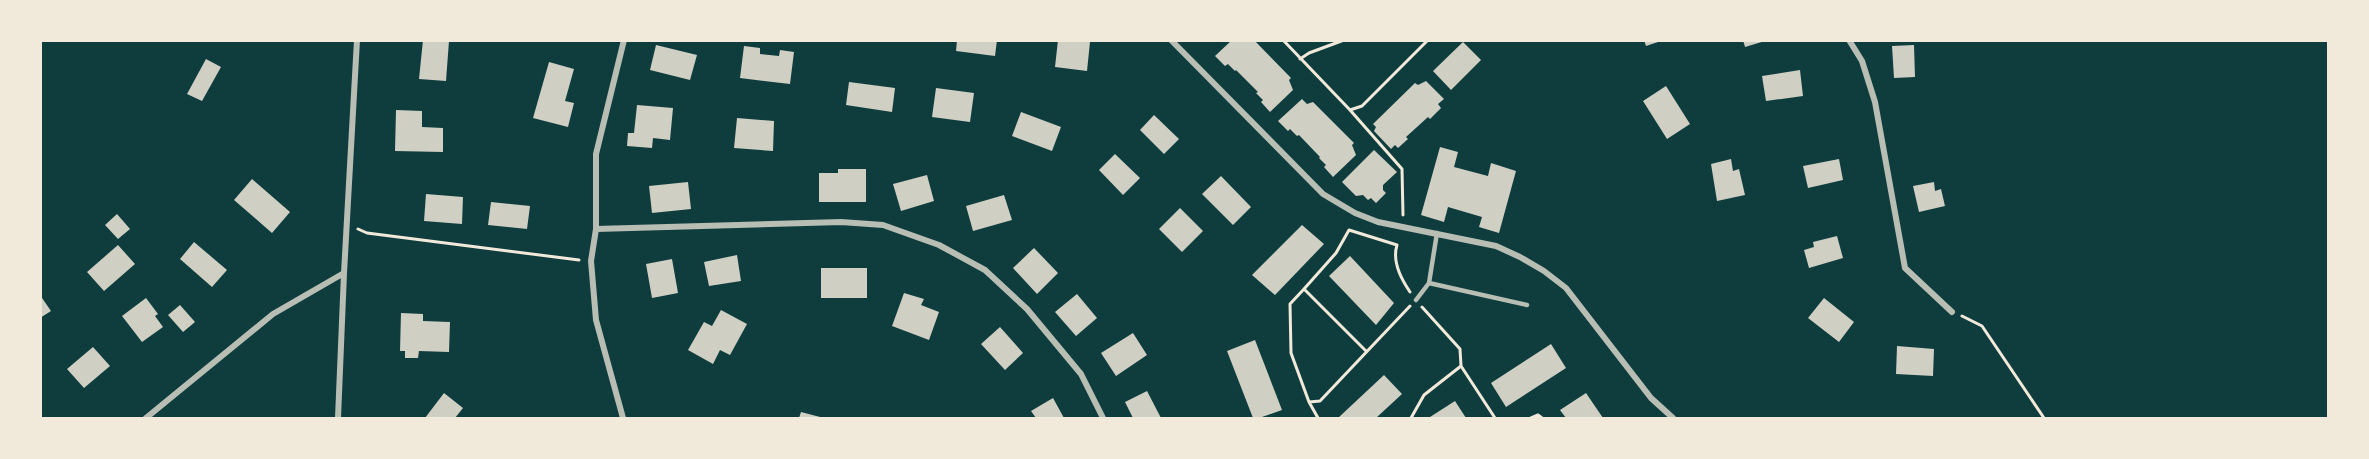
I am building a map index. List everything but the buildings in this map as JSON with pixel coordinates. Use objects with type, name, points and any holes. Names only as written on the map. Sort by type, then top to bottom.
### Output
[{"type":"street","points":[[338,418],[357,40]]},
{"type":"street","points":[[623,418],[596,320],[591,261],[596,229],[596,154],[624,40]]},
{"type":"street","points":[[1171,40],[1323,194],[1355,213],[1378,222],[1496,246],[1520,257],[1566,288],[1651,398],[1672,418]]},
{"type":"street","points":[[1849,40],[1862,61],[1875,102],[1905,268],[1952,312]]},
{"type":"street","points":[[596,229],[841,222],[883,225],[939,245],[985,270],[1027,309],[1081,374],[1103,418]]},
{"type":"street","points":[[146,418],[273,314],[344,273]]},
{"type":"lane","points":[[1416,300],[1429,283],[1437,233]]},
{"type":"lane","points":[[1429,283],[1527,305]]},
{"type":"path","points":[[1283,40],[1402,169],[1401,225]]},
{"type":"path","points":[[1300,58],[1344,40]]},
{"type":"path","points":[[1350,110],[1362,106],[1428,40]]},
{"type":"path","points":[[347,227],[363,229],[367,233],[591,261]]},
{"type":"path","points":[[1318,418],[1309,402],[1290,352],[1290,304],[1336,253],[1349,230],[1397,245],[1395,251],[1400,278],[1416,300],[1460,349],[1461,366],[1495,418]]},
{"type":"path","points":[[1304,289],[1366,351]]},
{"type":"path","points":[[1309,402],[1320,401],[1416,300]]},
{"type":"path","points":[[1952,312],[1983,326],[2044,418]]},
{"type":"path","points":[[1411,418],[1424,394],[1461,366]]},
{"type":"path","points":[[1531,418],[1538,415],[1542,418]]}]
